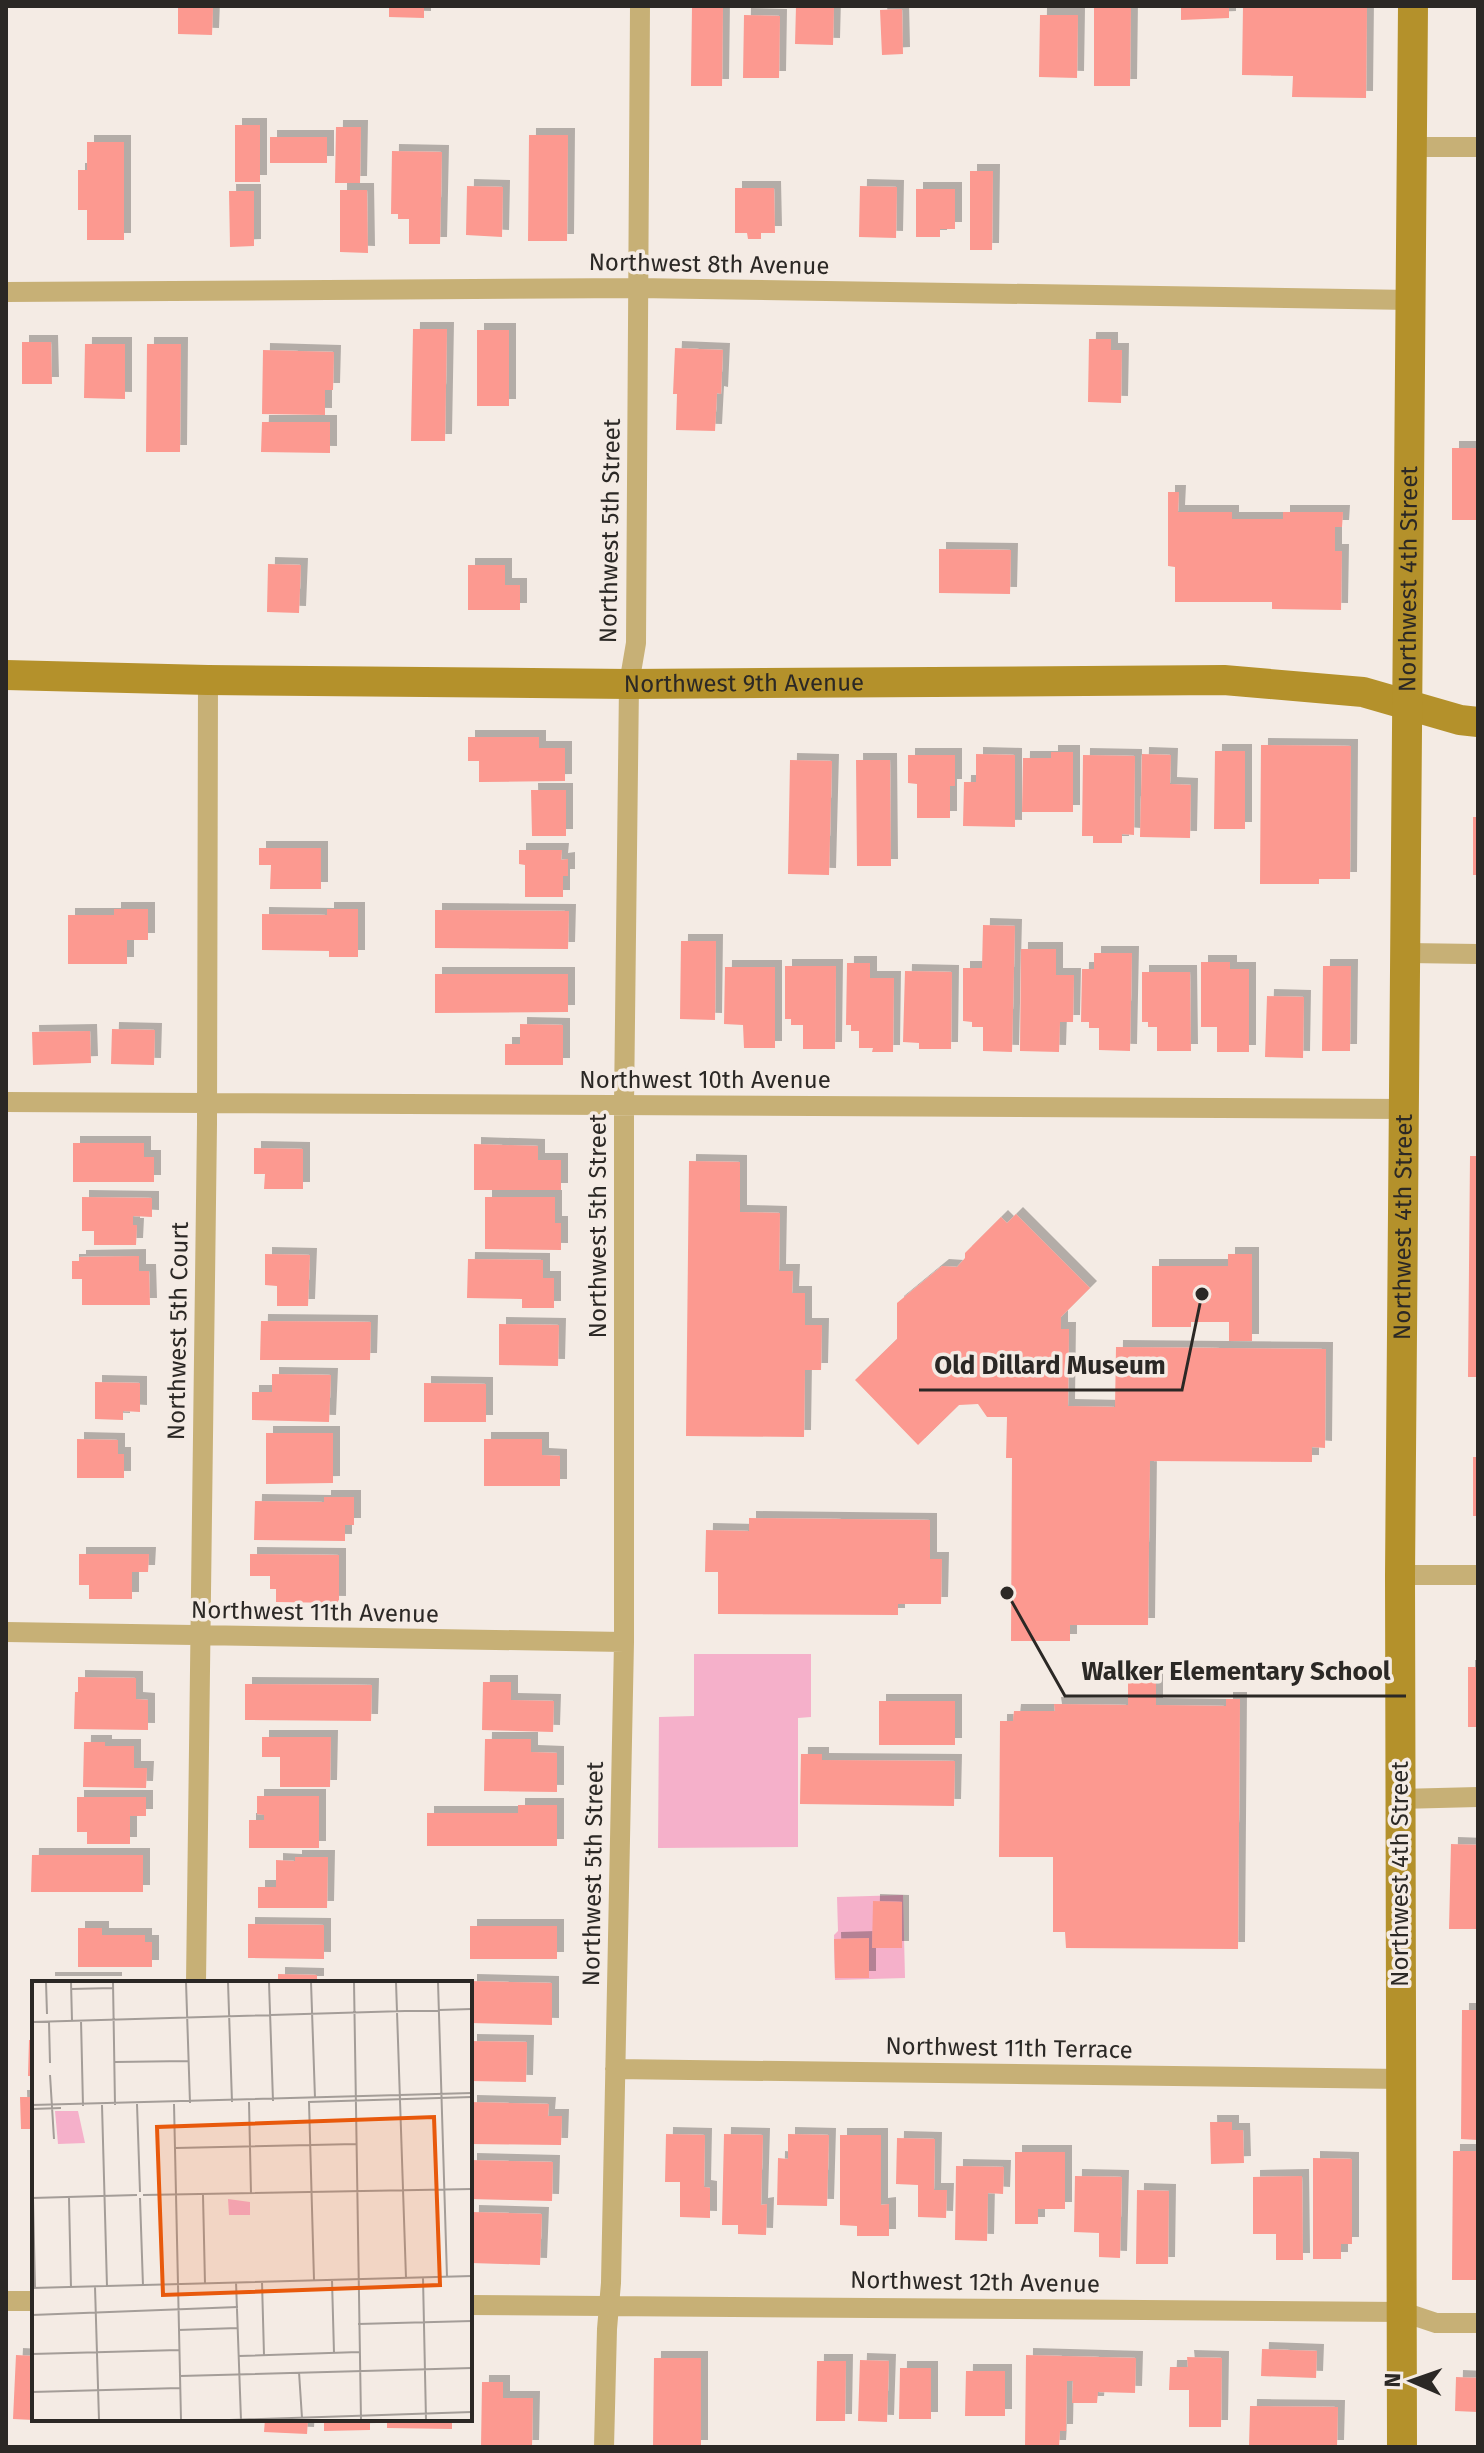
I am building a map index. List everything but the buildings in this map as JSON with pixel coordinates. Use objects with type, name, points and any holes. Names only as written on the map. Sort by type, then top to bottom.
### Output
[{"type":"street","name":"Northwest 5th Street","points":[[604,2447],[607,2329],[611,2305],[624,1642],[624,1105],[629,684],[636,643],[640,6]]},
{"type":"street","name":"Northwest 4th Street","points":[[1402,2447],[1400,1575],[1413,6]]},
{"type":"street","points":[[1411,147],[1478,147]]},
{"type":"street","name":"Northwest 8th Avenue","points":[[6,292],[638,288],[1411,300]]},
{"type":"street","name":"Northwest 9th Avenue","points":[[6,675],[629,684],[1224,680],[1363,692],[1460,720],[1478,722]]},
{"type":"street","name":"Northwest 5th Court","points":[[196,1981],[207,1101],[208,680]]},
{"type":"street","points":[[1407,953],[1478,954]]},
{"type":"street","name":"Northwest 10th Avenue","points":[[6,1102],[1405,1109]]},
{"type":"street","points":[[1400,1575],[1478,1575]]},
{"type":"street","name":"Northwest 11th Avenue","points":[[6,1632],[624,1642]]},
{"type":"street","points":[[1399,1799],[1478,1797]]},
{"type":"street","name":"Northwest 11th Terrace","points":[[615,2069],[1402,2079]]},
{"type":"street","points":[[6,2301],[32,2301]]},
{"type":"street","name":"Northwest 12th Avenue","points":[[472,2305],[1403,2312],[1436,2323],[1478,2323]]},
{"type":"shaded area","points":[[694,1654],[811,1654],[811,1717],[798,1718],[798,1847],[658,1848],[659,1717],[694,1716]]},
{"type":"shaded area","points":[[903,1895],[905,1978],[835,1980],[837,1897]]},
{"type":"place","name":"Old Dillard Museum","points":[[1202,1294]]},
{"type":"place","name":"Walker Elementary School","points":[[1007,1593]]}]
